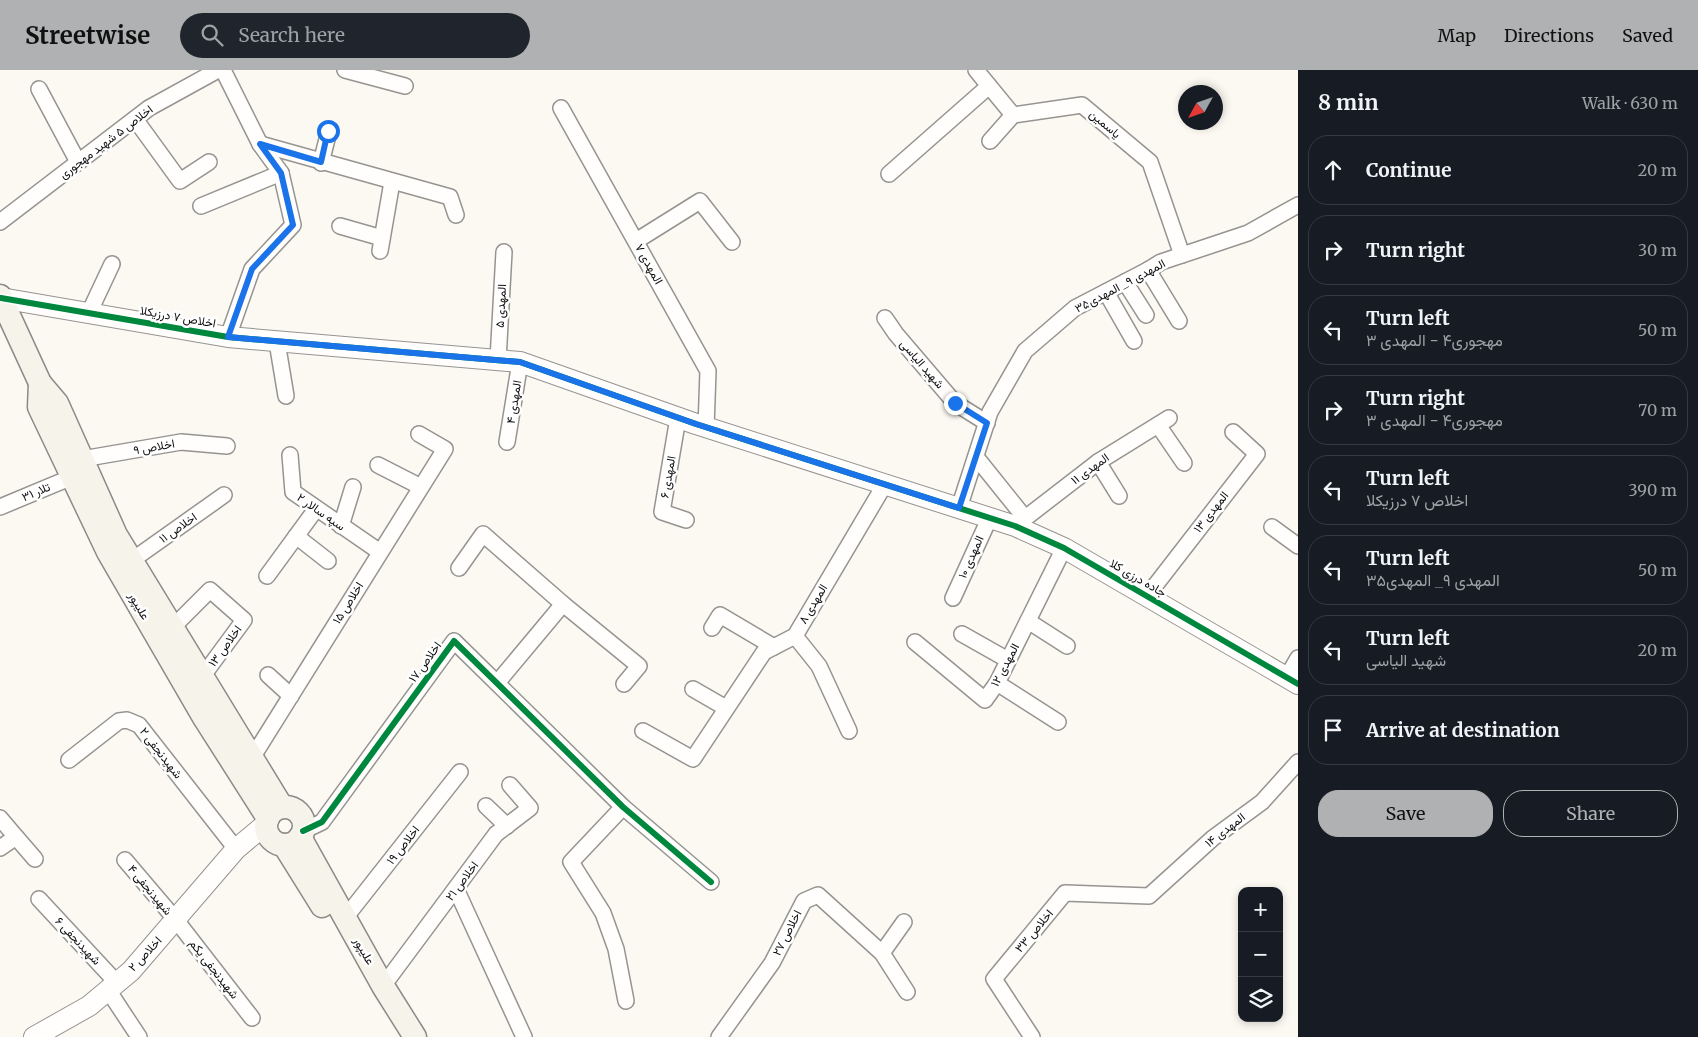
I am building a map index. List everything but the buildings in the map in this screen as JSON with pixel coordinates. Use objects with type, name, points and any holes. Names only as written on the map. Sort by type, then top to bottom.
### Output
[{"type":"main road","name":"علیپور","points":[[0,297],[40,383],[58,404],[77,468],[112,561],[202,716],[345,918],[415,1037]]},
{"type":"main road","name":"علیپور","points":[[77,468],[131,561],[252,758],[282,828],[403,1037]]},
{"type":"street","name":"اخلاص ۵ شهید مهجوری","points":[[0,222],[149,108],[218,70]]},
{"type":"street","points":[[223,70],[260,144],[281,173],[293,225],[252,269],[228,337]]},
{"type":"street","points":[[345,70],[405,86]]},
{"type":"street","points":[[976,70],[1013,115],[990,141]]},
{"type":"street","points":[[889,174],[989,86]]},
{"type":"street","points":[[39,89],[78,162]]},
{"type":"street","name":"یاسمین","points":[[1013,115],[1082,105],[1150,162],[1182,255]]},
{"type":"street","name":"المهدی ۷","points":[[562,108],[708,371],[706,428]]},
{"type":"street","points":[[135,119],[180,181],[209,162]]},
{"type":"street","points":[[321,162],[328,131]]},
{"type":"street","points":[[260,144],[450,197],[456,215]]},
{"type":"street","points":[[202,206],[281,173]]},
{"type":"street","points":[[340,226],[381,244],[392,182]]},
{"type":"street","points":[[636,241],[700,201],[732,242]]},
{"type":"street","name":"المهدی ۹_ المهدی۳۵","points":[[959,508],[990,412],[1025,351],[1076,308],[1148,270],[1182,255],[1248,233],[1298,205]]},
{"type":"street","name":"المهدی ۵","points":[[498,360],[504,252]]},
{"type":"street","points":[[89,313],[112,264]]},
{"type":"street","points":[[1148,270],[1179,321]]},
{"type":"street","points":[[1125,282],[1146,315]]},
{"type":"street","points":[[1106,292],[1134,341]]},
{"type":"street","name":"اخلاص ۷ درزیکلا","points":[[0,297],[228,337],[520,362],[706,428],[959,508]]},
{"type":"street","name":"شهید الیاسی","points":[[885,318],[896,334],[955,403],[987,423]]},
{"type":"street","points":[[278,342],[286,396]]},
{"type":"street","name":"المهدی ۴","points":[[507,442],[520,362]]},
{"type":"street","name":"المهدی ۶","points":[[678,418],[662,512],[686,520]]},
{"type":"street","name":"المهدی ۱۱","points":[[1020,522],[1098,462],[1164,421],[1184,463]]},
{"type":"street","name":"المهدی ۱۳","points":[[1147,596],[1257,454],[1233,432]]},
{"type":"street","name":"اخلاص ۱۵","points":[[252,758],[445,449],[420,434]]},
{"type":"street","name":"اخلاص ۹","points":[[77,468],[181,442],[227,446]]},
{"type":"street","name":"سپه سالار ۲","points":[[290,455],[293,492],[380,552]]},
{"type":"street","points":[[976,457],[1020,522]]},
{"type":"street","points":[[1098,462],[1119,496]]},
{"type":"street","points":[[378,465],[421,486]]},
{"type":"street","name":"تلار ۳۱","points":[[0,508],[77,468]]},
{"type":"street","name":"المهدی ۸","points":[[643,731],[693,759],[764,652],[795,636],[885,484]]},
{"type":"street","points":[[341,526],[353,487]]},
{"type":"street","name":"اخلاص ۱۱","points":[[131,561],[224,494]]},
{"type":"street","name":"جاده درزی کلا","points":[[959,508],[990,517],[1020,522],[1292,681]]},
{"type":"street","points":[[267,576],[316,509]]},
{"type":"street","name":"المهدی ۱۰","points":[[953,598],[990,517]]},
{"type":"street","points":[[1272,527],[1298,546]]},
{"type":"street","points":[[459,568],[483,534],[563,604],[639,666],[624,684]]},
{"type":"street","points":[[296,536],[328,561]]},
{"type":"street","name":"المهدی ۱۲","points":[[915,642],[985,700],[997,683],[1064,548]]},
{"type":"street","name":"اخلاص ۱۳","points":[[172,628],[210,590],[244,620],[202,677]]},
{"type":"street","points":[[497,683],[563,604]]},
{"type":"street","points":[[712,628],[720,616],[774,647]]},
{"type":"street","points":[[1028,621],[1067,646]]},
{"type":"street","points":[[962,634],[1008,660]]},
{"type":"street","points":[[795,636],[819,666],[849,731]]},
{"type":"street","name":"اخلاص ۱۷","points":[[282,828],[322,822],[454,641],[623,807],[710,882]]},
{"type":"street","points":[[1292,681],[1298,658]]},
{"type":"street","points":[[268,675],[291,696]]},
{"type":"street","points":[[997,683],[1058,722]]},
{"type":"street","points":[[693,689],[726,708]]},
{"type":"street","name":"شهیدنجفی ۲","points":[[69,760],[119,721],[127,720],[139,725],[236,849]]},
{"type":"street","name":"المهدی ۱۴","points":[[1149,896],[1213,838],[1262,802],[1298,762]]},
{"type":"street","name":"اخلاص ۱۹","points":[[345,918],[460,772]]},
{"type":"street","name":"اخلاص ۲۱","points":[[384,986],[496,834],[530,808],[510,785]]},
{"type":"street","points":[[486,806],[506,826]]},
{"type":"street","points":[[623,807],[571,862],[603,913],[616,949],[626,1001]]},
{"type":"street","points":[[0,818],[35,859]]},
{"type":"street","name":"اخلاص ۲","points":[[34,1037],[89,1006],[131,971],[236,849],[282,828]]},
{"type":"street","points":[[0,848],[16,837]]},
{"type":"street","name":"شهیدنجفی ۴","points":[[125,860],[176,920]]},
{"type":"street","points":[[456,889],[524,1037]]},
{"type":"street","name":"اخلاص ۳۳","points":[[1032,1037],[994,979],[1066,893],[1149,896]]},
{"type":"street","name":"اخلاص ۲۷","points":[[719,1037],[772,963],[804,901],[818,895],[882,953],[907,992]]},
{"type":"street","name":"شهیدنجفی ۶","points":[[39,899],[112,986],[140,1037]]},
{"type":"street","name":"شهیدنجفی یکم","points":[[176,920],[252,1018]]},
{"type":"street","points":[[882,953],[904,922]]},
{"type":"cycle path","points":[[1,298],[228,337],[520,362],[696,424],[1015,526],[1064,548],[1298,684]]},
{"type":"cycle path","points":[[303,831],[322,822],[454,641],[623,807],[711,882]]},
{"type":"route","points":[[328,131],[321,162],[260,144],[281,173],[293,225],[252,269],[228,337],[520,362],[696,424],[959,508],[987,423],[955,403]]}]
